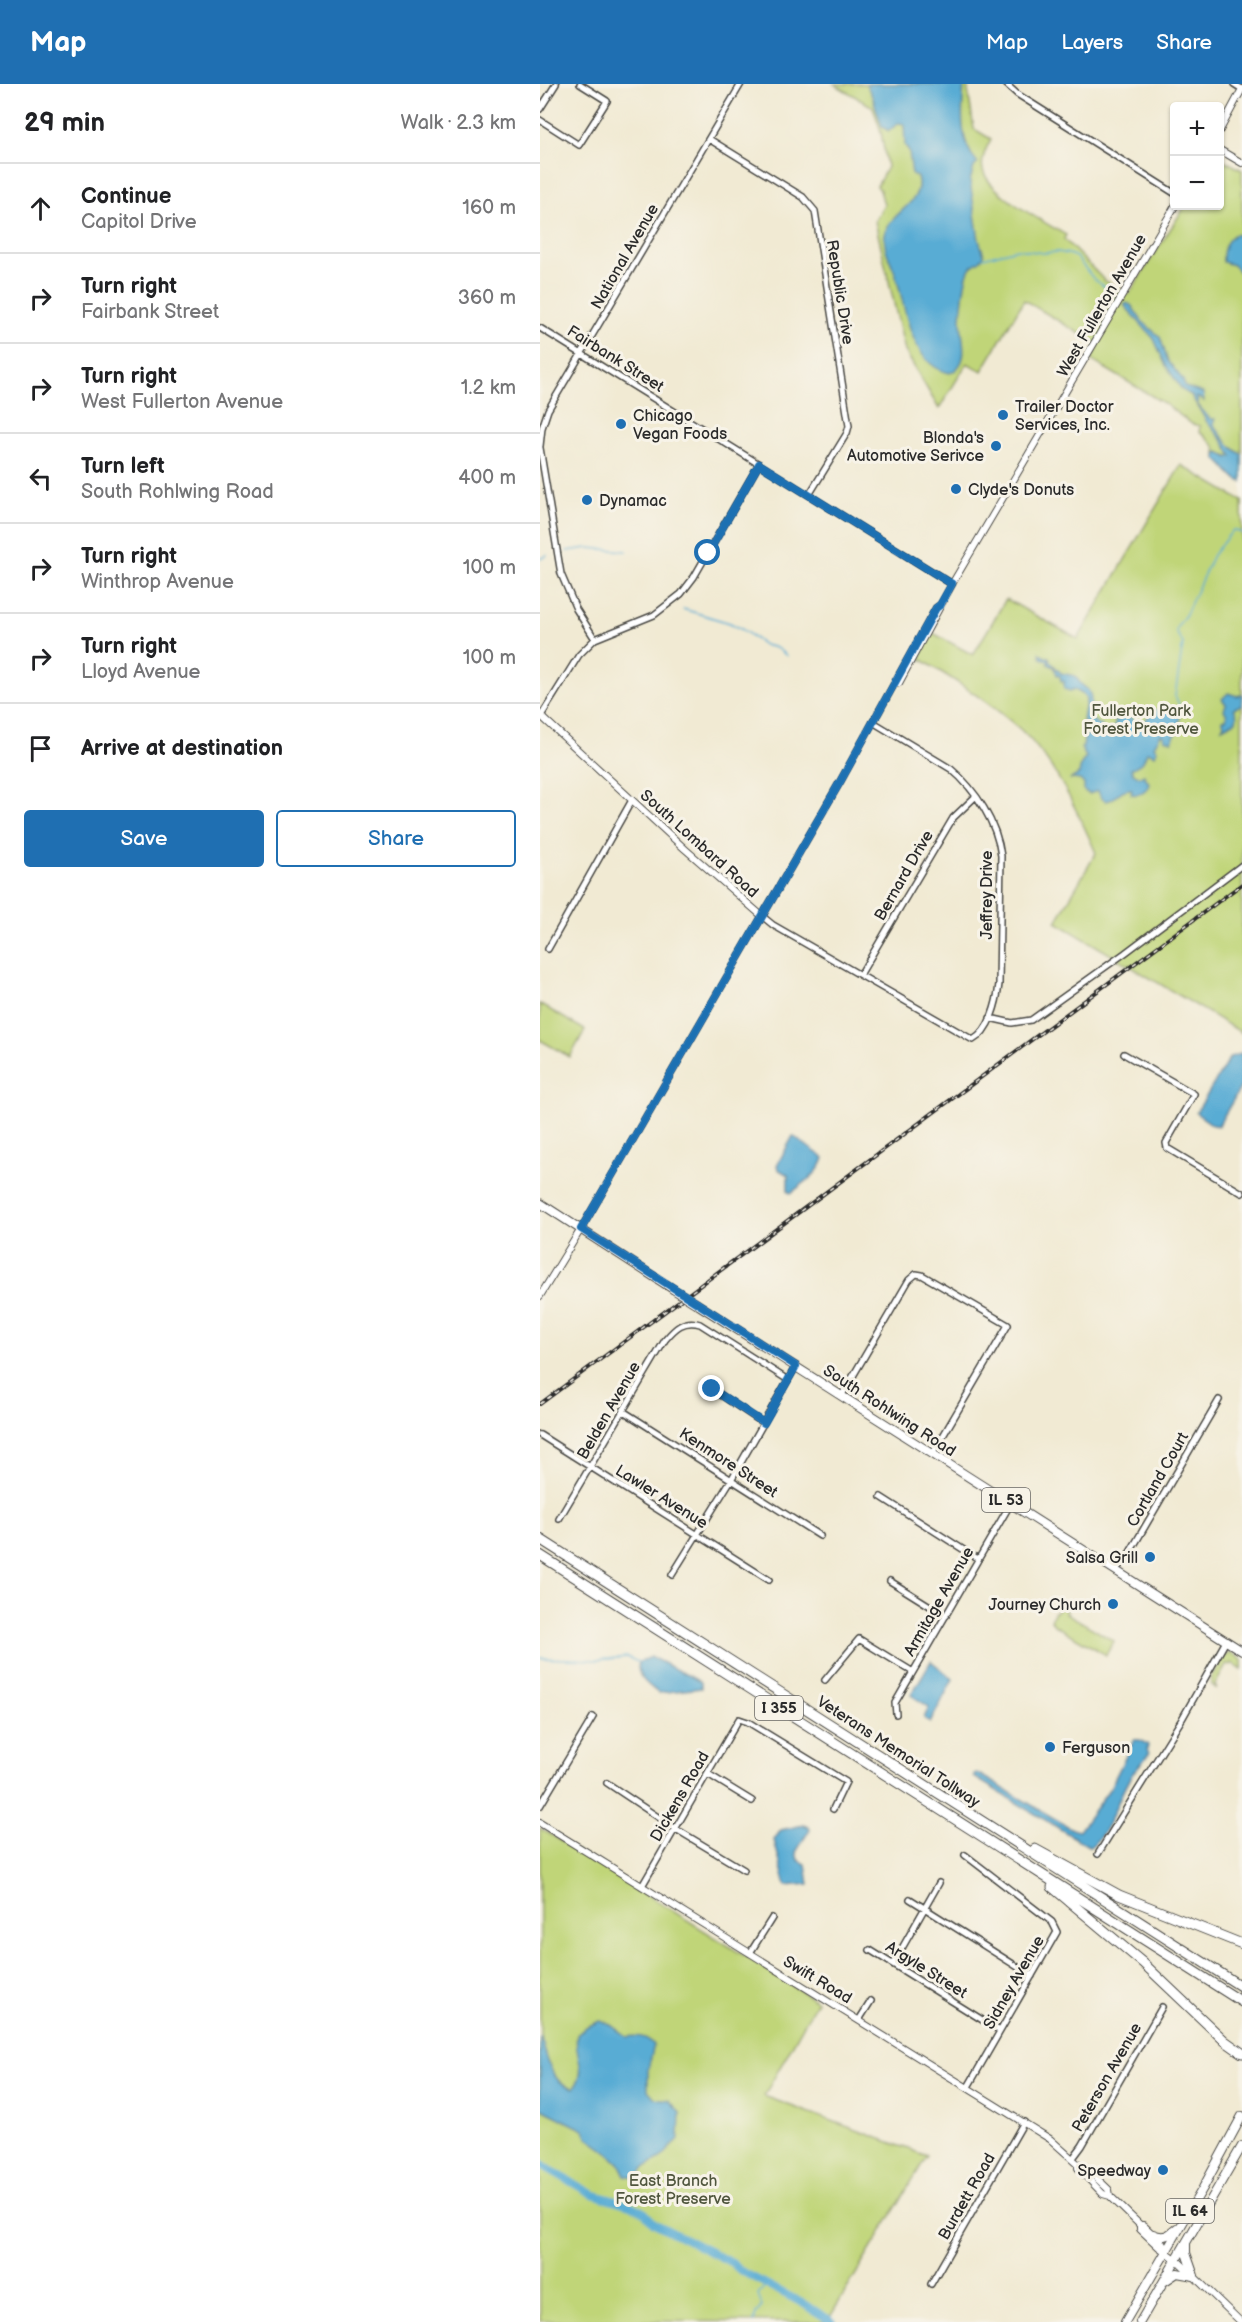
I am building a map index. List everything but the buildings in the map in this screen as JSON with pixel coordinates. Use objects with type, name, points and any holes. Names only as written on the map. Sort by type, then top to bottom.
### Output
[{"type":"highway","name":"Veterans Memorial Tollway","points":[[540,1539],[1242,1988]]},
{"type":"highway","name":"Veterans Memorial Tollway","points":[[542,1557],[1242,2002]]},
{"type":"highway","points":[[954,1804],[1119,1895],[1242,1944]]},
{"type":"highway","points":[[1012,1856],[1143,1963],[1240,2052]]},
{"type":"main road","name":"South Rohlwing Road","points":[[540,1203],[1226,1641]]},
{"type":"main road","name":"IL 53","points":[[1226,1641],[1242,1651]]},
{"type":"main road","name":"IL 64","points":[[1125,2322],[1188,2215],[1242,2116]]},
{"type":"main road","name":"IL 64","points":[[1140,2322],[1242,2146]]},
{"type":"main road","points":[[1153,2234],[1168,2236],[1188,2215]]},
{"type":"main road","points":[[1162,2284],[1177,2273],[1194,2276],[1186,2253],[1187,2239]]},
{"type":"street","points":[[540,109],[556,84]]},
{"type":"street","points":[[540,120],[579,146],[607,101],[580,84]]},
{"type":"street","name":"National Avenue","points":[[595,639],[576,609],[561,574],[540,447],[542,428],[548,410],[741,84]]},
{"type":"street","points":[[1006,84],[1017,94],[1170,190]]},
{"type":"street","points":[[1224,123],[1242,89],[1234,84]]},
{"type":"street","name":"Republic Drive","points":[[709,139],[803,197],[814,211],[849,426],[809,495]]},
{"type":"street","points":[[1224,152],[1242,163]]},
{"type":"street","name":"West Fullerton Avenue","points":[[540,1296],[840,782],[936,608],[940,605],[1173,210]]},
{"type":"street","name":"Fairbank Street","points":[[540,327],[952,584]]},
{"type":"street","points":[[540,716],[579,655],[595,639],[654,615],[681,594],[694,577],[759,464]]},
{"type":"street","name":"South Lombard Road","points":[[540,716],[774,925],[973,1040],[980,1036]]},
{"type":"street","name":"Jeffrey Drive","points":[[873,722],[951,769],[976,795],[997,837],[1001,856],[999,984],[996,1002],[980,1036]]},
{"type":"street","name":"Bernard Drive","points":[[861,975],[952,818],[976,795]]},
{"type":"street","points":[[548,948],[632,800]]},
{"type":"street","points":[[990,1018],[1012,1023],[1024,1022],[1034,1017],[1119,958],[1242,864]]},
{"type":"street","points":[[1124,1054],[1194,1094],[1166,1144],[1170,1151],[1242,1193]]},
{"type":"street","points":[[842,1395],[909,1280],[916,1274],[922,1275],[1008,1324],[933,1454]]},
{"type":"street","name":"Belden Avenue","points":[[560,1519],[665,1340],[675,1329],[687,1322],[700,1324],[788,1380]]},
{"type":"street","points":[[672,1575],[731,1480],[796,1366]]},
{"type":"street","points":[[712,1389],[764,1423]]},
{"type":"street","name":"Cortland Court","points":[[1115,1570],[1126,1559],[1219,1400]]},
{"type":"street","name":"Kenmore Street","points":[[623,1411],[820,1536]]},
{"type":"street","name":"Lawler Avenue","points":[[540,1436],[769,1580]]},
{"type":"street","points":[[881,1497],[978,1559]]},
{"type":"street","name":"Armitage Avenue","points":[[896,1714],[895,1703],[1011,1503]]},
{"type":"street","points":[[890,1581],[946,1616]]},
{"type":"street","points":[[825,1680],[859,1639],[913,1672]]},
{"type":"street","points":[[1098,1854],[1182,1719],[1226,1641]]},
{"type":"street","points":[[540,1806],[593,1717]]},
{"type":"street","name":"Dickens Road","points":[[642,1886],[739,1719],[846,1782],[833,1809]]},
{"type":"street","points":[[708,1774],[752,1800]]},
{"type":"street","points":[[607,1783],[676,1829],[744,1870]]},
{"type":"street","name":"Swift Road","points":[[540,1823],[1055,2143],[1078,2164],[1082,2164],[1109,2190],[1110,2196],[1140,2225],[1153,2234],[1167,2251]]},
{"type":"street","name":"Sidney Avenue","points":[[965,1856],[1055,1926],[1057,1932],[968,2087]]},
{"type":"street","points":[[892,1964],[939,1883]]},
{"type":"street","points":[[910,1899],[1032,1976]]},
{"type":"street","points":[[750,1953],[772,1918]]},
{"type":"street","name":"Argyle Street","points":[[870,1950],[1000,2031]]},
{"type":"street","points":[[859,2020],[871,2001]]},
{"type":"street","name":"Peterson Avenue","points":[[1073,2158],[1162,2007]]},
{"type":"street","name":"Burdett Road","points":[[931,2284],[1024,2122]]},
{"type":"street","name":"Swift Road","points":[[1140,2225],[1140,2229],[1176,2259],[1241,2322]]},
{"type":"green space","points":[[834,84],[967,84],[974,129],[991,139],[982,162],[987,179],[1006,198],[1066,235],[1064,239],[1105,281],[1129,294],[1182,210],[1224,210],[1224,160],[1242,170],[1242,454],[1230,458],[1219,452],[1216,454],[1216,448],[1199,432],[1200,426],[1192,424],[1162,402],[1091,360],[1099,345],[1024,300],[982,371],[967,363],[939,409],[905,351],[875,221],[884,205],[877,186],[887,167],[881,132],[873,107]]},
{"type":"green space","name":"Fullerton Park Forest Preserve","points":[[1181,465],[1242,501],[1242,1033],[1056,922],[1096,853],[1073,804],[1044,757],[1021,730],[984,701],[919,658],[933,633],[973,655],[1006,599],[1078,639]]},
{"type":"green space","points":[[540,1004],[585,1030],[570,1057],[540,1040]]},
{"type":"green space","points":[[1060,1607],[1067,1609],[1066,1613],[1114,1641],[1106,1655],[1054,1625],[1051,1620]]},
{"type":"green space","points":[[1232,1653],[1242,1660],[1242,1670],[1232,1663],[1230,1666],[1227,1664],[1215,1685],[1217,1689],[1212,1685],[1210,1678],[1225,1655]]},
{"type":"green space","name":"East Branch Forest Preserve","points":[[540,1828],[817,2001],[764,2096],[927,2156],[827,2322],[540,2321]]},
{"type":"water","points":[[866,84],[964,84],[964,135],[978,163],[974,167],[970,181],[979,240],[984,255],[971,267],[967,277],[961,318],[963,356],[957,369],[950,373],[936,368],[917,347],[886,249],[884,239],[888,226],[916,194],[917,177],[912,175],[909,152],[905,145],[904,124],[898,123],[889,131],[882,127]]},
{"type":"water","points":[[1235,234],[1242,236],[1241,274],[1233,265],[1223,262],[1225,246]]},
{"type":"water","points":[[1126,303],[1131,305],[1142,321],[1160,337],[1168,361],[1183,380],[1185,387],[1203,393],[1204,401],[1197,397],[1198,405],[1210,419],[1215,419],[1213,424],[1223,437],[1242,454],[1242,482],[1234,478],[1216,459],[1218,452],[1228,458],[1232,456],[1191,395],[1182,390],[1165,364],[1154,339],[1124,305]]},
{"type":"water","points":[[1040,653],[1049,657],[1061,673],[1075,676],[1088,690],[1091,697],[1090,719],[1102,726],[1104,737],[1117,736],[1116,732],[1108,731],[1115,726],[1115,721],[1128,716],[1138,723],[1143,723],[1153,710],[1180,714],[1179,726],[1172,741],[1164,739],[1161,734],[1154,746],[1157,750],[1155,755],[1147,752],[1143,762],[1131,769],[1140,777],[1144,775],[1149,783],[1145,790],[1131,794],[1132,789],[1128,789],[1106,801],[1101,798],[1098,791],[1089,794],[1084,791],[1084,784],[1080,780],[1071,779],[1079,774],[1081,764],[1086,757],[1081,748],[1089,732],[1088,726],[1083,721],[1086,700],[1085,696],[1074,689],[1070,691],[1064,689],[1064,681],[1061,681],[1054,667],[1048,664],[1049,661],[1041,658]]},
{"type":"water","points":[[1228,693],[1237,696],[1242,694],[1242,705],[1234,708],[1236,721],[1222,728],[1224,724],[1222,720],[1226,719],[1227,715],[1224,710],[1226,704],[1222,699]]},
{"type":"water","points":[[1242,1053],[1242,1085],[1218,1126],[1213,1125],[1196,1113],[1230,1057]]},
{"type":"water","points":[[793,1136],[824,1158],[815,1173],[791,1193],[788,1192],[788,1175],[778,1169],[777,1165]]},
{"type":"water","points":[[651,1657],[701,1682],[701,1688],[658,1693],[640,1676],[638,1667],[639,1662]]},
{"type":"water","points":[[931,1661],[953,1679],[930,1723],[924,1718],[929,1707],[911,1695]]},
{"type":"water","points":[[1134,1740],[1140,1740],[1148,1745],[1149,1754],[1131,1776],[1104,1832],[1090,1847],[974,1777],[977,1773],[1079,1831],[1110,1788]]},
{"type":"water","points":[[803,1825],[810,1829],[796,1852],[798,1860],[806,1864],[809,1884],[786,1886],[774,1840],[781,1830]]},
{"type":"water","points":[[600,2021],[608,2023],[627,2037],[642,2037],[654,2045],[648,2070],[648,2090],[655,2098],[669,2100],[680,2112],[679,2139],[662,2157],[645,2167],[637,2178],[625,2175],[619,2163],[588,2138],[584,2130],[540,2108],[540,2036],[554,2074],[565,2085],[574,2088],[580,2074],[577,2035],[586,2027]]},
{"type":"waterway","points":[[983,258],[1017,249],[1069,254],[1076,257],[1093,278],[1110,291],[1114,298]]},
{"type":"waterway","points":[[1178,712],[1179,704],[1175,696],[1183,643],[1176,632],[1177,627],[1186,614],[1213,555],[1233,530],[1242,533]]},
{"type":"waterway","points":[[567,551],[588,548],[627,551]]},
{"type":"waterway","points":[[540,559],[547,555]]},
{"type":"waterway","points":[[683,609],[730,623],[764,645],[776,648],[787,656]]},
{"type":"waterway","points":[[540,1658],[596,1660],[627,1657],[638,1662]]},
{"type":"waterway","points":[[540,2164],[592,2194],[630,2205],[644,2212],[654,2223],[732,2263],[741,2271],[833,2322]]},
{"type":"waterway","points":[[754,2322],[762,2306],[758,2295],[767,2285]]},
{"type":"railway","points":[[540,1404],[1242,884]]},
{"type":"place","name":"Trailer Doctor Services, Inc.","points":[[1003,415]]},
{"type":"place","name":"Chicago Vegan Foods","points":[[621,424]]},
{"type":"place","name":"Blonda's Automotive Serivce","points":[[996,446]]},
{"type":"place","name":"Clyde's Donuts","points":[[956,489]]},
{"type":"place","name":"Dynamac","points":[[587,500]]},
{"type":"place","name":"Salsa Grill","points":[[1150,1557]]},
{"type":"place","name":"Journey Church","points":[[1113,1604]]},
{"type":"place","name":"Ferguson","points":[[1050,1747]]},
{"type":"place","name":"Speedway","points":[[1163,2170]]},
{"type":"route","points":[[708,553],[759,464],[952,584],[936,608],[840,782],[581,1229],[796,1366],[764,1423],[712,1389]]}]
